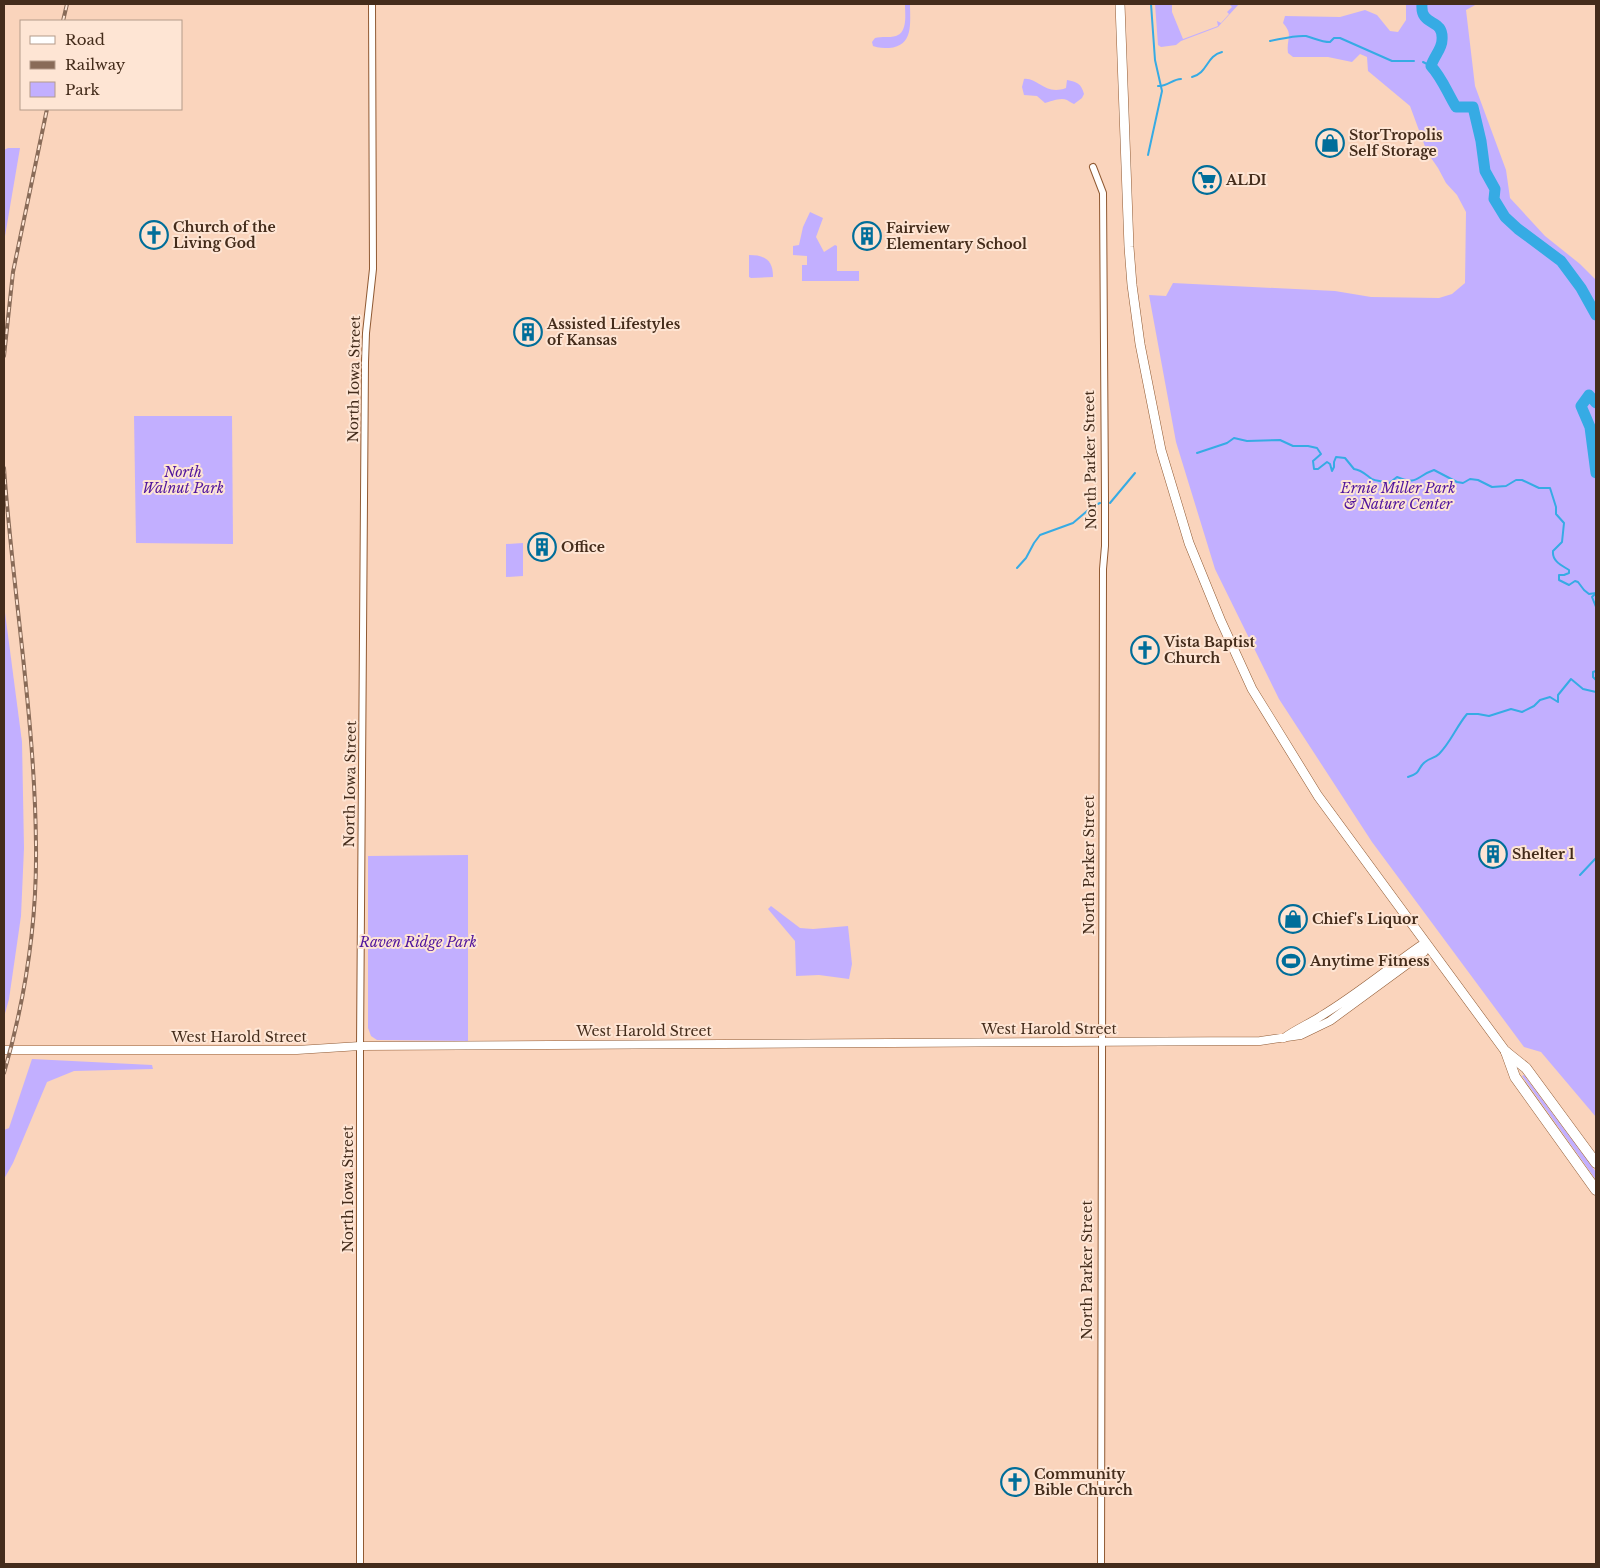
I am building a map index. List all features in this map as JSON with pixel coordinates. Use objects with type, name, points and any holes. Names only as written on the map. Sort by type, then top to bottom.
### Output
[{"type":"highway","points":[[1120,4],[1129,247],[1140,344],[1161,450],[1188,543],[1252,688],[1318,796],[1506,1052],[1526,1068],[1596,1163]]},
{"type":"highway","points":[[1506,1052],[1515,1077],[1596,1190]]},
{"type":"main road","name":"West Harold Street","points":[[4,1050],[297,1050],[360,1046],[1252,1041],[1301,1035],[1330,1021],[1424,952],[1427,945]]},
{"type":"street","name":"North Iowa Street","points":[[360,1564],[360,1046],[365,362],[373,269],[372,4]]},
{"type":"street","name":"North Parker Street","points":[[1093,167],[1102,193],[1105,488],[1103,618],[1103,1112],[1101,1155],[1101,1564]]},
{"type":"green space","points":[[905,4],[910,4],[910,26],[907,38],[897,46],[879,48],[873,46],[872,42],[875,38],[900,34],[905,22]]},
{"type":"green space","points":[[1155,4],[1172,4],[1172,12],[1183,39],[1218,26],[1217,21],[1221,23],[1229,14],[1227,12],[1232,7],[1230,5],[1239,4],[1218,27],[1181,41],[1176,45],[1161,47],[1158,45]]},
{"type":"green space","name":"Ernie Miller Park & Nature Center","points":[[1406,4],[1477,4],[1466,10],[1475,86],[1506,170],[1510,198],[1545,236],[1580,264],[1596,280],[1596,1117],[1541,1052],[1524,1047],[1372,842],[1279,699],[1215,569],[1176,442],[1149,295],[1166,296],[1173,283],[1335,291],[1371,297],[1439,298],[1452,294],[1465,283],[1466,212],[1457,195],[1446,183],[1427,152],[1410,106],[1368,71],[1367,57],[1360,54],[1352,62],[1328,57],[1293,57],[1288,53],[1289,34],[1283,23],[1285,16],[1340,17],[1365,10],[1377,15],[1390,31],[1398,32],[1406,20]]},
{"type":"green space","points":[[1024,79],[1029,79],[1052,90],[1066,88],[1067,80],[1076,82],[1080,85],[1084,94],[1074,104],[1061,99],[1045,103],[1037,96],[1024,95],[1022,87]]},
{"type":"green space","points":[[20,148],[4,242],[4,150]]},
{"type":"green space","points":[[810,212],[823,218],[816,237],[824,252],[835,245],[837,246],[837,271],[859,271],[859,281],[802,281],[802,265],[807,265],[807,256],[793,255],[793,246],[799,245],[803,227]]},
{"type":"green space","points":[[749,255],[764,257],[772,266],[773,277],[749,277]]},
{"type":"green space","name":"North Walnut Park","points":[[134,416],[232,416],[233,544],[136,543]]},
{"type":"green space","points":[[523,543],[523,576],[506,577],[506,544]]},
{"type":"green space","points":[[4,605],[22,742],[24,848],[21,916],[9,999],[4,1017]]},
{"type":"green space","name":"Raven Ridge Park","points":[[468,855],[468,1041],[377,1040],[371,1036],[368,1028],[368,856]]},
{"type":"green space","points":[[771,906],[800,928],[813,929],[848,926],[852,964],[849,979],[819,975],[796,976],[795,941],[768,909]]},
{"type":"green space","points":[[32,1059],[152,1065],[153,1069],[74,1071],[47,1082],[13,1163],[4,1179],[4,1130],[9,1128]]},
{"type":"green space","points":[[1524,1075],[1596,1172],[1596,1180],[1522,1076]]},
{"type":"waterway","points":[[1148,155],[1162,91],[1155,60],[1151,4]]},
{"type":"waterway","points":[[1422,4],[1422,11],[1425,17],[1436,25],[1442,33],[1441,46],[1431,66],[1456,107],[1473,107],[1481,141],[1485,171],[1495,189],[1494,199],[1505,217],[1561,261],[1581,288],[1596,315]]},
{"type":"waterway","points":[[1270,41],[1302,36],[1327,42],[1334,38],[1340,38],[1392,61],[1414,61]]},
{"type":"waterway","points":[[1192,77],[1201,72],[1213,57],[1222,52]]},
{"type":"waterway","points":[[1423,62],[1431,66]]},
{"type":"waterway","points":[[1158,86],[1181,79]]},
{"type":"waterway","points":[[1596,403],[1589,395],[1581,406],[1590,427],[1596,473]]},
{"type":"waterway","points":[[1197,453],[1227,443],[1234,438],[1247,441],[1280,440],[1293,446],[1317,448],[1321,454],[1313,461],[1314,469],[1318,469],[1327,462],[1330,464],[1332,471],[1336,457],[1345,458],[1354,469],[1374,480],[1388,484],[1397,477],[1409,481],[1434,470],[1457,482],[1463,483],[1470,479],[1478,480],[1492,487],[1506,486],[1516,480],[1522,480],[1539,488],[1550,488],[1556,507],[1556,514],[1564,523],[1562,542],[1553,551],[1553,554],[1558,562],[1569,570],[1569,573],[1559,575],[1559,580],[1569,585],[1575,581],[1578,582],[1589,594],[1596,593]]},
{"type":"waterway","points":[[1110,503],[1135,473]]},
{"type":"waterway","points":[[1017,568],[1026,558],[1040,535],[1073,523],[1093,506],[1100,503]]},
{"type":"waterway","points":[[1595,594],[1592,597],[1596,607]]},
{"type":"waterway","points":[[1596,671],[1593,672],[1593,677],[1596,680]]},
{"type":"waterway","points":[[1408,777],[1417,772],[1425,762],[1439,754],[1467,714],[1489,716],[1511,709],[1522,712],[1534,706],[1540,700],[1550,697],[1558,702],[1558,695],[1571,679],[1583,689],[1596,692]]},
{"type":"waterway","points":[[1580,875],[1596,858]]},
{"type":"railway","points":[[63,20],[67,4]]},
{"type":"railway","points":[[4,356],[13,272],[47,110]]},
{"type":"railway","points":[[4,468],[32,751],[36,846],[36,875],[28,961],[24,989],[4,1073]]},
{"type":"place","name":"StorTropolis Self Storage","points":[[1330,143]]},
{"type":"place","name":"ALDI","points":[[1207,180]]},
{"type":"place","name":"Church of the Living God","points":[[154,235]]},
{"type":"place","name":"Fairview Elementary School","points":[[867,236]]},
{"type":"place","name":"Assisted Lifestyles of Kansas","points":[[528,332]]},
{"type":"place","name":"Office","points":[[542,547]]},
{"type":"place","name":"Vista Baptist Church","points":[[1145,650]]},
{"type":"place","name":"Shelter 1","points":[[1493,854]]},
{"type":"place","name":"Chief's Liquor","points":[[1293,919]]},
{"type":"place","name":"Anytime Fitness","points":[[1291,961]]},
{"type":"place","name":"Community Bible Church","points":[[1015,1482]]}]
